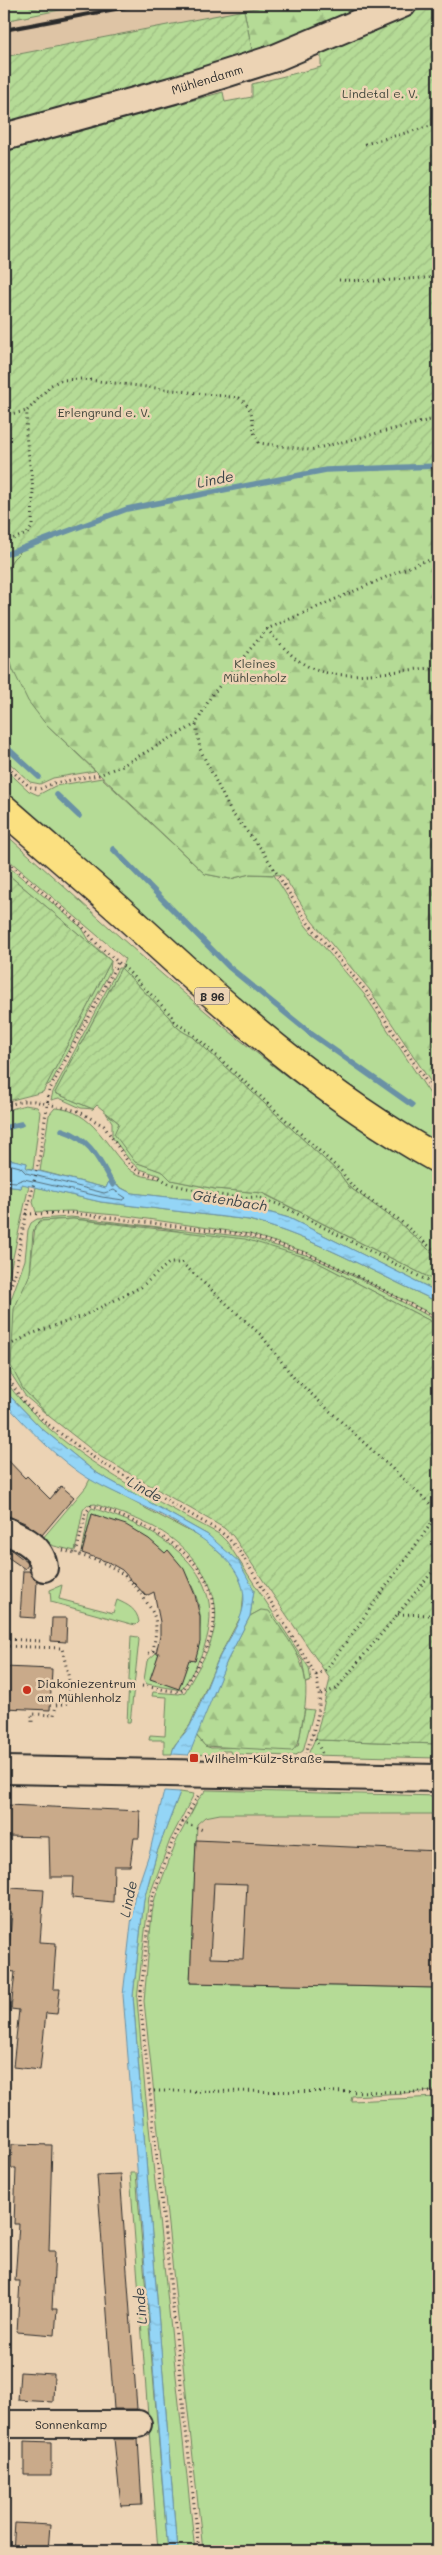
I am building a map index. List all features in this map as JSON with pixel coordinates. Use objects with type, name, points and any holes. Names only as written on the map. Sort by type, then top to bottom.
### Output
[{"type":"main road","name":"B 96","points":[[4,809],[123,913],[218,1001],[317,1081],[438,1159]]},
{"type":"street","name":"Mühlendamm","points":[[4,137],[178,89],[275,58],[403,4]]},
{"type":"street","points":[[11,1533],[40,1552],[44,1568]]},
{"type":"street","points":[[4,1770],[185,1778],[305,1776],[438,1778]]},
{"type":"street","name":"Sonnenkamp","points":[[4,2424],[138,2424]]},
{"type":"path","points":[[365,144],[438,124]]},
{"type":"path","points":[[339,280],[438,278]]},
{"type":"path","points":[[4,415],[27,411],[51,385],[61,380],[81,379],[239,398],[248,404],[255,420],[256,439],[259,443],[310,450],[438,418]]},
{"type":"path","points":[[4,542],[27,534],[32,526],[33,488],[26,435],[27,411]]},
{"type":"path","points":[[4,764],[30,787],[40,789],[54,782],[99,775],[123,765],[196,724],[211,696],[267,628],[421,562],[438,559]]},
{"type":"path","points":[[267,628],[288,653],[316,670],[346,675],[417,668],[438,668]]},
{"type":"path","points":[[196,724],[200,749],[231,812],[262,850],[308,924],[366,990],[438,1099]]},
{"type":"path","points":[[4,859],[82,926],[99,946],[171,1014],[175,1022],[193,1034],[285,1118],[341,1171],[352,1186],[398,1219],[438,1254]]},
{"type":"path","points":[[4,1307],[16,1270],[26,1214],[37,1169],[46,1103],[50,1091],[118,962]]},
{"type":"path","points":[[4,1106],[23,1101],[46,1103],[78,1111],[94,1119],[109,1134],[130,1165],[138,1171],[160,1178],[170,1184],[239,1198],[258,1197],[280,1205],[438,1286]]},
{"type":"path","points":[[26,1214],[71,1213],[258,1238],[308,1254],[361,1278],[438,1319]]},
{"type":"path","points":[[4,1348],[31,1334],[83,1316],[133,1291],[169,1263],[182,1263],[262,1336],[294,1378],[438,1512],[326,1670],[316,1675]]},
{"type":"path","points":[[4,1372],[22,1400],[46,1423],[97,1460],[221,1532],[242,1556],[316,1675],[321,1694],[320,1710],[306,1752],[305,1776]]},
{"type":"path","points":[[142,1686],[179,1692],[183,1690],[204,1654],[211,1634],[214,1621],[211,1595],[195,1565],[172,1542],[150,1528],[91,1506],[86,1512],[76,1554],[106,1563],[121,1572],[149,1604],[153,1610],[156,1634],[153,1651],[145,1655]]},
{"type":"path","points":[[321,1694],[336,1688],[438,1565]]},
{"type":"path","points":[[397,1614],[429,1615]]},
{"type":"path","points":[[4,1639],[41,1642]]},
{"type":"path","points":[[4,1646],[62,1648],[69,1679],[68,1703],[56,1704],[54,1715],[32,1714],[32,1725]]},
{"type":"path","points":[[185,1778],[182,1822],[173,1840],[149,1912],[140,2000],[199,2551]]},
{"type":"path","points":[[182,1822],[203,1830]]},
{"type":"path","points":[[149,2091],[438,2092]]},
{"type":"shaded area","points":[[90,4],[279,4],[4,57],[4,21]]},
{"type":"shaded area","points":[[220,1814],[438,1814],[438,1988],[190,1983],[197,1824],[205,1817]]},
{"type":"green space","points":[[4,4],[90,4],[4,21]]},
{"type":"green space","points":[[279,4],[384,4],[253,55],[244,10]]},
{"type":"green space","points":[[438,4],[438,466],[326,470],[127,509],[4,555],[4,152],[223,92],[225,102],[252,97],[252,84],[321,67],[321,49],[406,14]]},
{"type":"green space","points":[[244,10],[253,55],[4,127],[4,57]]},
{"type":"green space","points":[[204,97],[4,152],[4,147],[167,102]]},
{"type":"green space","name":"Kleines Mühlenholz","points":[[438,466],[438,1093],[369,989],[312,921],[283,875],[250,874],[230,879],[205,874],[44,722],[28,701],[13,670],[4,637],[4,575],[13,559],[26,546],[127,509],[326,470]]},
{"type":"green space","points":[[26,546],[13,559],[4,575],[4,555]]},
{"type":"green space","points":[[4,637],[13,670],[44,722],[95,771],[53,778],[40,784],[30,782],[4,758]]},
{"type":"green space","points":[[4,768],[29,791],[38,795],[55,786],[102,778],[205,874],[230,879],[250,874],[274,875],[306,926],[364,994],[438,1106],[438,1147],[331,1076],[228,993],[134,905],[4,790]]},
{"type":"green space","points":[[4,833],[159,971],[265,1060],[321,1101],[378,1139],[438,1174],[438,1258],[398,1222],[349,1187],[339,1173],[193,1037],[176,1026],[121,968],[125,959],[4,856]]},
{"type":"green space","points":[[4,863],[82,928],[89,940],[111,961],[4,871]]},
{"type":"green space","points":[[4,871],[111,961],[43,1092],[4,1102]]},
{"type":"green space","points":[[111,961],[110,971],[51,1083],[46,1086]]},
{"type":"green space","points":[[118,968],[121,968],[55,1093],[93,1109],[81,1108],[59,1098],[51,1100],[53,1092]]},
{"type":"green space","points":[[121,968],[176,1026],[193,1037],[339,1173],[349,1187],[398,1222],[438,1258],[438,1282],[263,1193],[215,1189],[171,1180],[163,1172],[135,1162],[114,1134],[119,1123],[97,1105],[93,1109],[55,1093]]},
{"type":"green space","points":[[25,1105],[37,1107],[40,1112],[33,1169],[26,1168],[27,1163],[4,1158],[4,1111]]},
{"type":"green space","points":[[55,1108],[68,1110],[80,1115],[98,1131],[129,1169],[136,1173],[159,1179],[161,1176],[140,1169],[131,1162],[112,1137],[112,1122],[106,1113],[119,1123],[135,1162],[163,1172],[171,1180],[215,1189],[262,1193],[438,1282],[438,1292],[289,1218],[243,1205],[131,1193],[109,1181],[106,1188],[40,1171],[49,1115]]},
{"type":"green space","points":[[22,1184],[29,1185],[4,1298],[4,1186],[21,1188]]},
{"type":"green space","points":[[36,1187],[101,1202],[249,1220],[274,1228],[322,1246],[438,1302],[438,1317],[309,1253],[250,1234],[127,1216],[71,1211],[36,1212],[33,1202]]},
{"type":"green space","points":[[71,1217],[247,1237],[309,1256],[359,1279],[438,1321],[438,1325],[311,1259],[163,1228],[73,1219],[40,1221],[35,1226],[33,1232],[30,1274],[25,1287],[23,1389],[50,1417],[26,1397],[8,1369],[4,1349],[4,1319],[25,1260],[28,1230],[31,1223],[37,1219]]},
{"type":"green space","points":[[73,1219],[245,1239],[311,1259],[438,1325],[438,1595],[435,1673],[438,1673],[438,1744],[318,1740],[316,1737],[330,1679],[233,1536],[224,1528],[101,1457],[50,1417],[23,1389],[11,1366],[14,1309],[30,1274],[35,1226],[40,1221]]},
{"type":"green space","points":[[4,1379],[25,1405],[49,1429],[102,1469],[219,1534],[227,1542],[309,1668],[311,1681],[306,1683],[302,1660],[261,1610],[250,1616],[254,1590],[208,1535],[95,1472],[41,1428],[4,1390]]},
{"type":"green space","points":[[90,1479],[204,1539],[234,1566],[244,1590],[242,1614],[219,1657],[190,1725],[174,1746],[172,1754],[164,1754],[164,1740],[149,1740],[150,1735],[165,1736],[167,1697],[152,1696],[153,1692],[179,1694],[185,1692],[205,1657],[211,1642],[216,1617],[214,1601],[202,1570],[166,1534],[138,1520],[95,1504],[87,1505],[83,1510],[75,1551],[54,1546],[42,1539],[86,1487]]},
{"type":"green space","points":[[92,1508],[126,1520],[155,1535],[180,1553],[198,1574],[208,1597],[209,1625],[201,1656],[181,1690],[147,1684],[144,1680],[147,1661],[156,1653],[159,1653],[151,1679],[179,1688],[189,1659],[195,1661],[200,1617],[197,1599],[190,1581],[168,1550],[165,1553],[148,1539],[131,1529],[92,1514],[82,1553],[89,1512]]},
{"type":"green space","points":[[62,1585],[59,1599],[113,1613],[117,1600],[134,1611],[139,1622],[136,1625],[131,1624],[51,1602],[50,1590]]},
{"type":"green space","points":[[437,1595],[438,1673],[435,1673]]},
{"type":"green space","points":[[261,1610],[269,1611],[288,1638],[295,1650],[304,1674],[306,1688],[305,1704],[298,1742],[292,1751],[205,1746],[196,1735],[227,1661],[250,1616]]},
{"type":"green space","points":[[131,1636],[138,1637],[139,1640],[130,1723],[127,1723]]},
{"type":"green space","points":[[305,1709],[314,1710],[303,1751],[294,1756],[231,1754],[230,1751],[222,1751],[222,1754],[189,1755],[196,1735],[205,1746],[211,1748],[298,1746]]},
{"type":"green space","points":[[316,1737],[318,1740],[438,1744],[438,1758],[310,1755],[309,1752]]},
{"type":"green space","points":[[206,1790],[438,1796],[438,1814],[220,1814],[205,1817],[197,1824],[190,1983],[438,1988],[438,2091],[352,2096],[351,2101],[438,2097],[438,2551],[203,2551],[144,2001],[155,1898],[176,1842],[198,1800]]},
{"type":"green space","points":[[180,1792],[194,1794],[170,1840],[149,1897],[137,1999],[145,2090],[195,2551],[177,2551],[133,1996],[144,1899],[157,1852]]},
{"type":"green space","points":[[130,2173],[136,2173],[168,2551],[158,2551]]},
{"type":"water","points":[[4,1158],[27,1163],[26,1168],[106,1188],[110,1179],[113,1179],[117,1186],[131,1193],[243,1205],[289,1218],[438,1292],[438,1302],[322,1246],[249,1220],[101,1202],[22,1184],[21,1188],[4,1186]]},
{"type":"water","points":[[4,1390],[41,1428],[95,1472],[208,1535],[239,1562],[254,1590],[250,1616],[227,1661],[189,1755],[172,1754],[174,1746],[188,1730],[216,1665],[242,1612],[243,1588],[233,1567],[214,1548],[190,1531],[79,1473],[56,1454],[4,1402]]},
{"type":"water","points":[[164,1791],[180,1792],[157,1852],[144,1899],[133,1996],[177,2551],[168,2551],[123,1995],[134,1898],[150,1851]]},
{"type":"building","points":[[4,1456],[25,1478],[27,1476],[50,1499],[61,1486],[74,1497],[42,1535],[25,1523],[4,1514]]},
{"type":"building","points":[[92,1514],[126,1525],[149,1539],[165,1553],[168,1550],[184,1569],[195,1595],[200,1617],[200,1642],[195,1661],[189,1660],[179,1689],[150,1679],[159,1653],[156,1653],[160,1636],[160,1622],[154,1592],[146,1596],[122,1570],[108,1562],[82,1553]]},
{"type":"building","points":[[10,1549],[27,1562],[28,1565],[25,1569],[6,1556]]},
{"type":"building","points":[[23,1571],[29,1571],[37,1581],[35,1618],[20,1617]]},
{"type":"building","points":[[52,1618],[67,1618],[66,1642],[51,1641]]},
{"type":"building","name":"Diakoniezentrum am Mühlenholz","points":[[4,1667],[52,1669],[50,1710],[4,1708]]},
{"type":"building","points":[[7,1805],[140,1811],[139,1838],[134,1838],[130,1866],[114,1866],[113,1902],[72,1898],[73,1877],[50,1877],[49,1837],[6,1836]]},
{"type":"building","points":[[196,1840],[438,1851],[438,1988],[190,1983]],"holes":[[[214,1883],[247,1884],[243,1959],[210,1958]]]},
{"type":"building","points":[[10,1888],[44,1890],[40,1942],[56,1943],[53,1989],[60,1989],[57,2014],[46,2013],[40,2070],[13,2067],[19,2010],[11,2009],[15,1972],[7,1971],[12,1913],[9,1913]]},
{"type":"building","points":[[12,2144],[52,2145],[49,2251],[55,2251],[52,2309],[57,2309],[55,2335],[17,2332],[20,2281],[15,2281],[19,2224],[14,2224],[16,2168],[11,2168]]},
{"type":"building","points":[[120,2174],[137,2409],[114,2409],[97,2175]]},
{"type":"building","points":[[20,2372],[54,2374],[53,2402],[18,2400]]},
{"type":"building","points":[[114,2439],[138,2439],[142,2505],[121,2506]]},
{"type":"building","points":[[24,2441],[51,2442],[51,2475],[24,2475]]},
{"type":"building","points":[[15,2523],[50,2525],[48,2551],[13,2551]]},
{"type":"waterway","name":"Linde","points":[[4,555],[127,509],[326,470],[438,466]]},
{"type":"waterway","points":[[4,745],[39,777]]},
{"type":"waterway","points":[[57,795],[79,816]]},
{"type":"waterway","points":[[113,849],[229,967],[310,1033],[412,1105]]},
{"type":"waterway","points":[[4,1128],[21,1124]]},
{"type":"waterway","points":[[62,1130],[72,1134],[87,1145],[98,1159],[113,1185]]},
{"type":"railway","points":[[4,30],[142,4]]},
{"type":"place","name":"Diakoniezentrum am Mühlenholz","points":[[27,1690]]},
{"type":"place","name":"Wilhelm-Külz-Straße","points":[[194,1758]]},
{"type":"park label","name":"Lindetal e. V.","points":[[380,93]]},
{"type":"park label","name":"Erlengrund e. V.","points":[[104,412]]},
{"type":"water label","name":"Gätenbach","points":[[230,1200]]}]
